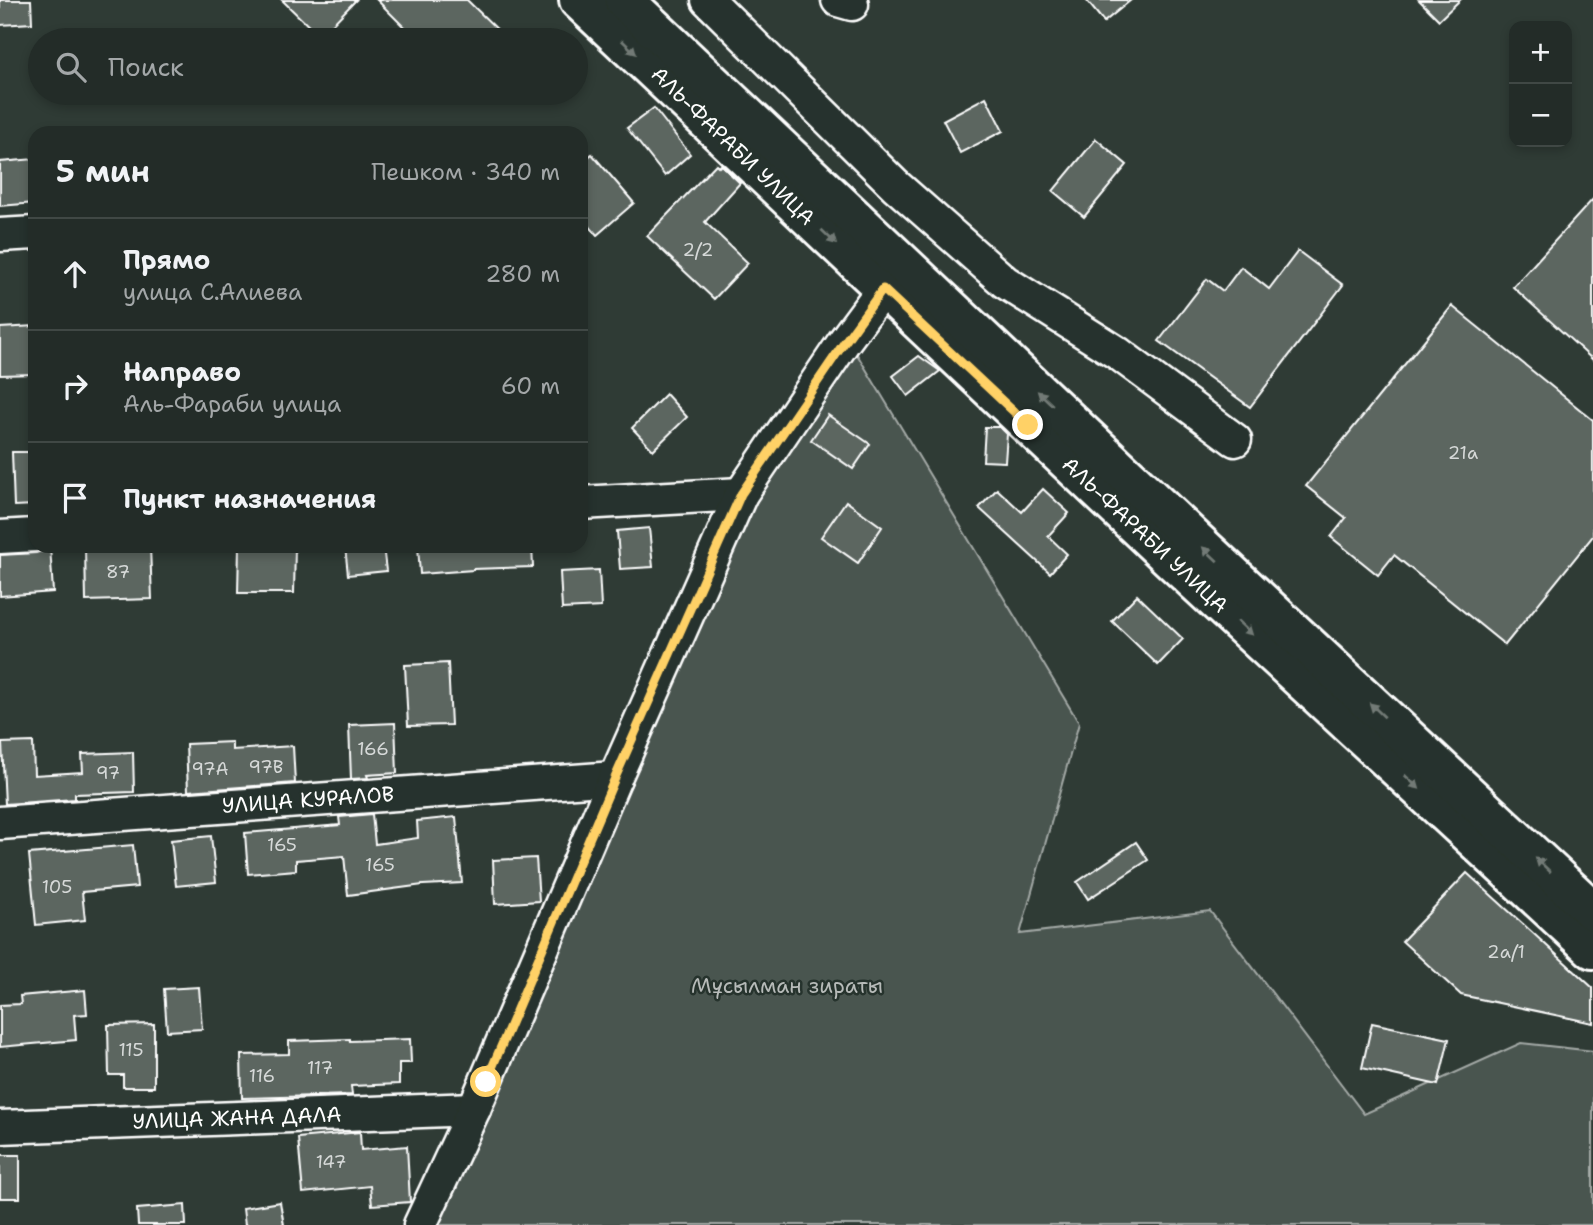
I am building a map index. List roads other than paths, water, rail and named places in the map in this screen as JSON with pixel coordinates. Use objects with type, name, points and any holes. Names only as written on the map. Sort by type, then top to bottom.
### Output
[{"type":"main road","name":"АЛЬ-ФАРАБИ УЛИЦА","points":[[579,0],[894,278],[1593,911]]},
{"type":"main road","name":"АЛЬ-ФАРАБИ УЛИЦА","points":[[624,0],[1164,553],[1593,949]]},
{"type":"street","points":[[708,0],[895,185],[1005,282],[1119,354],[1235,440]]},
{"type":"street","points":[[0,235],[28,233]]},
{"type":"street","points":[[420,1225],[474,1109],[615,778],[741,494],[844,343],[894,278]]},
{"type":"street","points":[[588,503],[741,494]]},
{"type":"street","points":[[0,537],[28,535]]},
{"type":"street","name":"УЛИЦА КУРАЛОВ","points":[[0,823],[615,778]]},
{"type":"street","name":"УЛИЦА ЖАНА ДАЛА","points":[[0,1127],[474,1109]]},
{"type":"park label","name":"Мұсылман зираты","points":[[787,986]]}]
